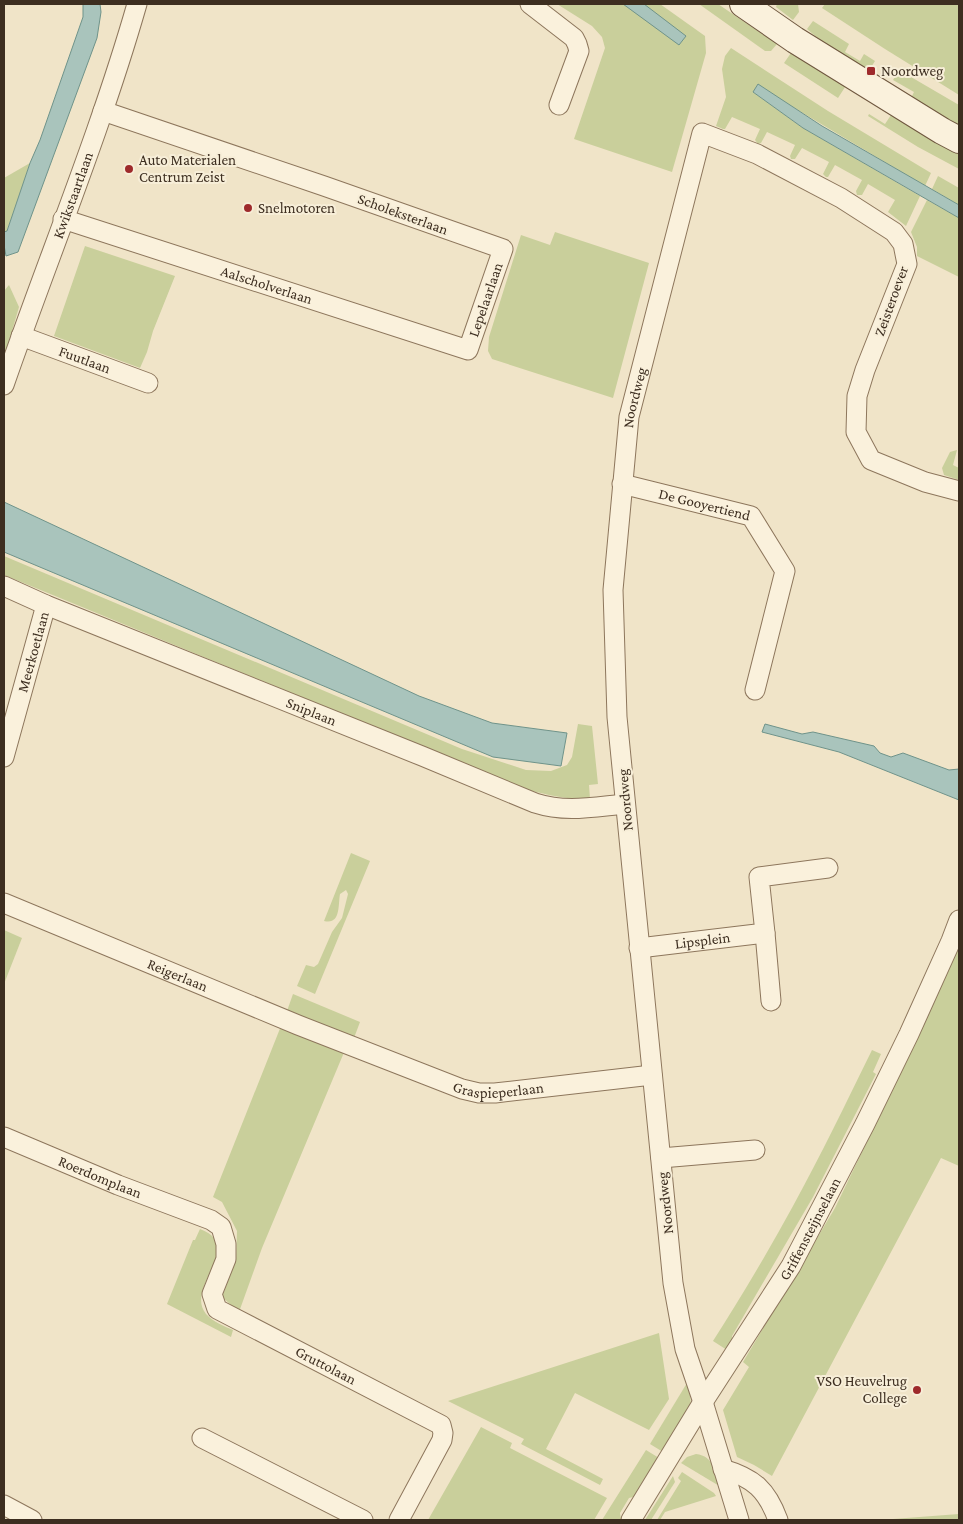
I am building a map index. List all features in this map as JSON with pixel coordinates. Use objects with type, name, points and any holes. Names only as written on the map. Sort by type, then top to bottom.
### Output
[{"type":"street","name":"Kwikstaartlaan","points":[[4,385],[63,219],[81,176],[136,4]]},
{"type":"street","points":[[530,4],[574,38],[577,44],[579,51],[559,105]]},
{"type":"street","points":[[744,4],[795,40],[959,140]]},
{"type":"street","name":"Scholeksterlaan","points":[[103,111],[324,186],[503,250]]},
{"type":"street","name":"Noordweg","points":[[702,133],[629,417],[613,590],[617,717],[673,1283],[685,1349],[739,1520]]},
{"type":"street","name":"Zeisteroever","points":[[702,133],[757,154],[841,198],[894,232],[903,244],[907,264],[865,370],[857,396],[856,432],[871,460],[925,482],[959,491]]},
{"type":"street","name":"Aalscholverlaan","points":[[63,219],[468,350]]},
{"type":"street","name":"Lepelaarlaan","points":[[468,350],[503,250]]},
{"type":"street","name":"Fuutlaan","points":[[21,336],[148,383]]},
{"type":"street","name":"De Gooyertiend","points":[[622,484],[751,516],[785,571],[755,690]]},
{"type":"street","name":"Sniplaan","points":[[4,586],[46,605],[422,756],[535,804],[567,810],[625,804]]},
{"type":"street","name":"Meerkoetlaan","points":[[4,757],[46,605]]},
{"type":"street","points":[[771,1001],[759,877],[828,868]]},
{"type":"street","name":"Reigerlaan","points":[[4,903],[352,1046]]},
{"type":"street","name":"Griffensteijnselaan","points":[[631,1520],[795,1257],[865,1124],[913,1026],[959,920]]},
{"type":"street","name":"Lipsplein","points":[[639,948],[765,933]]},
{"type":"street","name":"Graspieperlaan","points":[[352,1046],[462,1090],[478,1093],[504,1092],[652,1075]]},
{"type":"street","name":"Roerdomplaan","points":[[4,1137],[118,1185],[197,1215]]},
{"type":"street","points":[[661,1158],[756,1150]]},
{"type":"street","name":"Gruttolaan","points":[[197,1215],[211,1220],[221,1227],[226,1244],[226,1259],[212,1294],[217,1309],[441,1425],[442,1440],[398,1520]]},
{"type":"street","points":[[202,1438],[363,1520]]},
{"type":"street","points":[[723,1469],[740,1474],[761,1488],[772,1503],[778,1520]]},
{"type":"street","points":[[4,1505],[32,1520]]},
{"type":"green space","points":[[557,4],[660,4],[705,36],[706,53],[672,172],[574,139],[605,48],[602,37],[592,26]]},
{"type":"green space","points":[[699,4],[718,4],[777,44],[771,51],[765,51]]},
{"type":"green space","points":[[777,4],[798,4],[799,12],[793,20],[776,7]]},
{"type":"green space","points":[[825,4],[959,4],[959,95],[822,8]]},
{"type":"green space","points":[[813,21],[849,44],[845,52],[860,61],[864,54],[875,61],[868,72],[827,46],[807,29]]},
{"type":"green space","points":[[731,48],[828,111],[931,173],[925,186],[791,106],[753,92],[803,128],[920,196],[906,226],[888,212],[895,200],[868,184],[862,195],[857,195],[856,191],[862,180],[835,165],[828,177],[826,177],[823,174],[829,162],[802,148],[795,159],[791,159],[790,156],[795,145],[767,132],[761,143],[758,144],[755,140],[760,129],[732,117],[725,129],[716,126],[726,97],[722,69],[725,56]]},
{"type":"green space","points":[[791,53],[847,84],[838,98],[784,63]]},
{"type":"green space","points":[[899,70],[959,105],[959,126],[911,98],[914,92],[893,80]]},
{"type":"green space","points":[[893,112],[959,150],[959,169],[918,147],[868,116],[869,114],[885,124]]},
{"type":"green space","points":[[30,163],[7,231],[4,232],[4,178]]},
{"type":"green space","points":[[938,176],[959,188],[959,205],[932,189]]},
{"type":"green space","points":[[927,200],[959,218],[959,277],[917,256],[917,247],[911,232]]},
{"type":"green space","points":[[555,232],[649,263],[613,398],[492,359],[488,351],[489,337],[521,235],[550,245]]},
{"type":"green space","points":[[85,246],[175,276],[140,368],[54,336]]},
{"type":"green space","points":[[9,285],[19,307],[4,359],[4,291]]},
{"type":"green space","points":[[957,450],[953,465],[959,468],[959,480],[944,475],[942,468],[950,452]]},
{"type":"green space","points":[[4,556],[462,749],[526,770],[551,771],[567,765],[572,757],[578,724],[592,726],[598,784],[589,785],[590,799],[566,798],[528,790],[4,575]]},
{"type":"green space","points":[[351,853],[370,861],[315,994],[297,986],[306,965],[314,967],[318,964],[332,932],[342,918],[348,894],[346,890],[340,894],[336,917],[333,920],[324,921]]},
{"type":"green space","points":[[4,930],[22,938],[4,984]]},
{"type":"green space","points":[[959,944],[959,1166],[941,1158],[772,1476],[737,1457],[723,1410],[749,1367],[743,1362],[835,1208],[922,1027]]},
{"type":"green space","points":[[293,994],[360,1022],[354,1038],[287,1011]]},
{"type":"green space","points":[[281,1026],[345,1050],[262,1248],[239,1312],[222,1297],[236,1260],[237,1231],[222,1202],[213,1197]]},
{"type":"green space","points":[[872,1050],[881,1054],[873,1072],[876,1074],[813,1197],[732,1336],[732,1341],[727,1350],[713,1341],[793,1206]]},
{"type":"green space","points":[[200,1229],[213,1236],[217,1246],[216,1256],[202,1292],[201,1303],[209,1317],[233,1330],[231,1337],[167,1304],[193,1240],[195,1240]]},
{"type":"green space","points":[[659,1333],[669,1399],[649,1430],[575,1393],[546,1449],[603,1479],[600,1485],[521,1444],[524,1439],[448,1401]]},
{"type":"green space","points":[[687,1383],[691,1406],[663,1452],[650,1444]]},
{"type":"green space","points":[[481,1427],[512,1443],[510,1448],[607,1498],[594,1520],[428,1520]]},
{"type":"green space","points":[[646,1450],[659,1458],[637,1496],[629,1498],[620,1513],[621,1520],[602,1520]]},
{"type":"green space","points":[[696,1454],[702,1455],[711,1462],[721,1487],[681,1463],[687,1457]]},
{"type":"green space","points":[[682,1472],[716,1496],[665,1512],[660,1520],[657,1520],[681,1481],[678,1478]]},
{"type":"green space","points":[[673,1476],[675,1482],[651,1520],[645,1520]]},
{"type":"green space","points":[[959,1514],[959,1520],[850,1520],[893,1519]]},
{"type":"water","points":[[83,4],[100,4],[101,12],[97,38],[18,252],[6,256],[4,232],[7,231],[83,17]]},
{"type":"water","points":[[623,4],[644,4],[686,36],[679,45]]},
{"type":"water","points":[[758,84],[822,126],[959,205],[959,218],[803,128],[753,92]]},
{"type":"water","points":[[4,502],[419,696],[492,723],[567,733],[561,766],[493,757],[4,552]]},
{"type":"water","points":[[765,724],[802,734],[813,732],[874,746],[880,753],[891,757],[903,753],[949,770],[959,769],[959,800],[839,752],[762,732]]},
{"type":"place","name":"Noordweg","points":[[871,71]]},
{"type":"place","name":"Auto Materialen Centrum Zeist","points":[[129,169]]},
{"type":"place","name":"Snelmotoren","points":[[248,208]]},
{"type":"place","name":"VSO Heuvelrug College","points":[[917,1390]]}]
